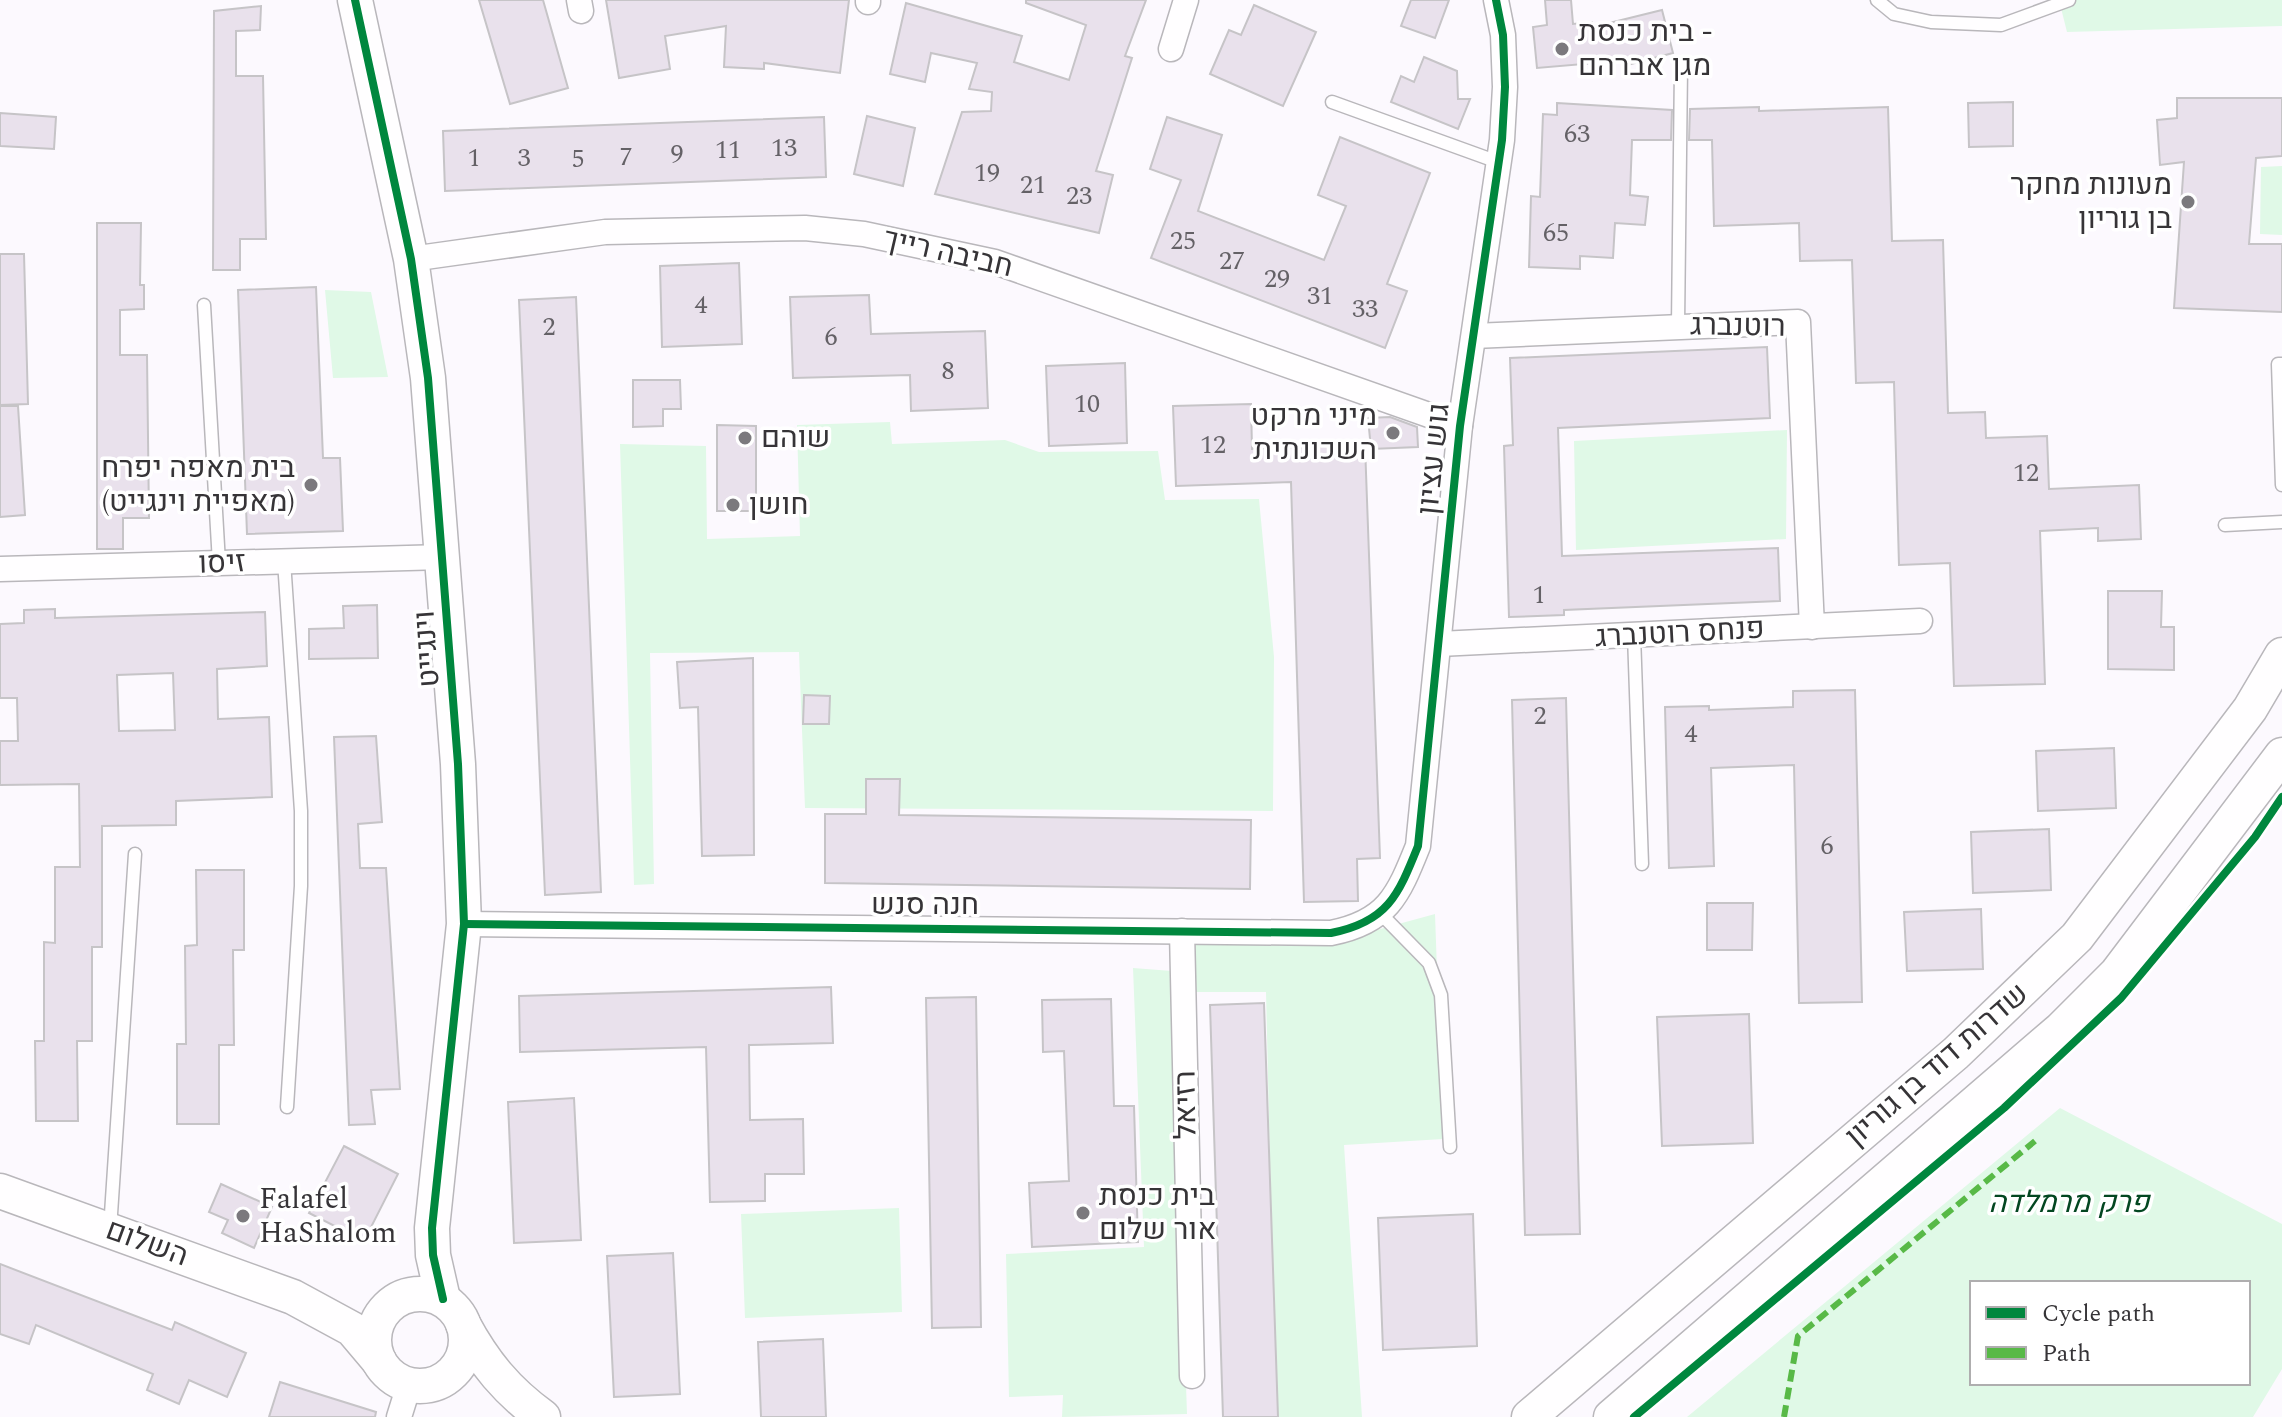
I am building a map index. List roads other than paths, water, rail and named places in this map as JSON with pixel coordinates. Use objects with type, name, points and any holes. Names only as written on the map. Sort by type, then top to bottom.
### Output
[{"type":"street","name":"וינגייט","points":[[355,0],[411,259],[428,378],[444,557],[458,764],[464,924],[434,1195],[433,1255],[453,1311]]},
{"type":"street","points":[[1171,49],[1186,0]]},
{"type":"street","name":"גוש עציון","points":[[1381,914],[1401,888],[1418,846],[1460,426],[1498,162],[1505,87],[1503,35],[1496,0]]},
{"type":"street","name":"חביבה רייך","points":[[411,259],[605,232],[805,228],[864,234],[995,262],[1460,426]]},
{"type":"street","name":"רוטנברג","points":[[1474,336],[1798,322],[1812,627]]},
{"type":"street","name":"זיסו","points":[[0,569],[444,557]]},
{"type":"street","name":"פנחס רוטנברג","points":[[1439,644],[1920,621]]},
{"type":"street","name":"שדרות דוד בן גוריון","points":[[1529,1417],[1956,1053],[2077,937],[2250,709],[2282,655]]},
{"type":"street","name":"שדרות דוד בן גוריון","points":[[1611,1417],[2061,1029],[2117,973],[2282,755]]},
{"type":"street","name":"חנה סנש","points":[[464,924],[1331,933],[1357,928],[1381,914]]},
{"type":"street","name":"רזיאל","points":[[1182,931],[1192,1376]]},
{"type":"street","name":"השלום","points":[[0,1191],[293,1297],[352,1329],[379,1361]]},
{"type":"street","name":"וינגייט","points":[[395,1301],[415,1263],[434,1195]]},
{"type":"street","points":[[429,1294],[453,1311],[484,1362],[533,1410],[498,1393],[416,1395],[386,1372],[379,1361],[375,1331],[380,1316],[395,1301],[429,1294]]},
{"type":"street","name":"השלום","points":[[293,1297],[327,1304],[395,1301]]},
{"type":"street","points":[[416,1395],[460,1363],[466,1337],[453,1311]]},
{"type":"lane","points":[[1877,0],[1894,14],[1931,22],[2001,25],[2069,0]]},
{"type":"lane","points":[[1678,325],[1681,67]]},
{"type":"lane","points":[[1332,102],[1498,162]]},
{"type":"lane","points":[[204,305],[219,563]]},
{"type":"lane","points":[[2282,364],[2278,364],[2282,485]]},
{"type":"lane","points":[[2225,525],[2282,522]]},
{"type":"lane","points":[[284,561],[301,811],[301,886],[287,1107]]},
{"type":"lane","points":[[1634,635],[1642,864]]},
{"type":"lane","points":[[110,1229],[135,854]]},
{"type":"lane","points":[[1381,914],[1429,963],[1441,995],[1450,1147]]},
{"type":"place","name":"בית כנסת - מגן אברהם","points":[[1562,49]]},
{"type":"place","name":"מעונות מחקר בן גוריון","points":[[2188,202]]},
{"type":"place","name":"מיני מרקט השכונתית","points":[[1393,433]]},
{"type":"place","name":"שוהם","points":[[745,438]]},
{"type":"place","name":"בית מאפה יפרח (מאפיית וינגייט)","points":[[311,485]]},
{"type":"place","name":"חושן","points":[[733,505]]},
{"type":"place","name":"בית כנסת אור שלום","points":[[1083,1213]]},
{"type":"place","name":"Falafel HaShalom","points":[[243,1216]]},
{"type":"park label","name":"פרק מרמלדה","points":[[2069,1203]]}]
